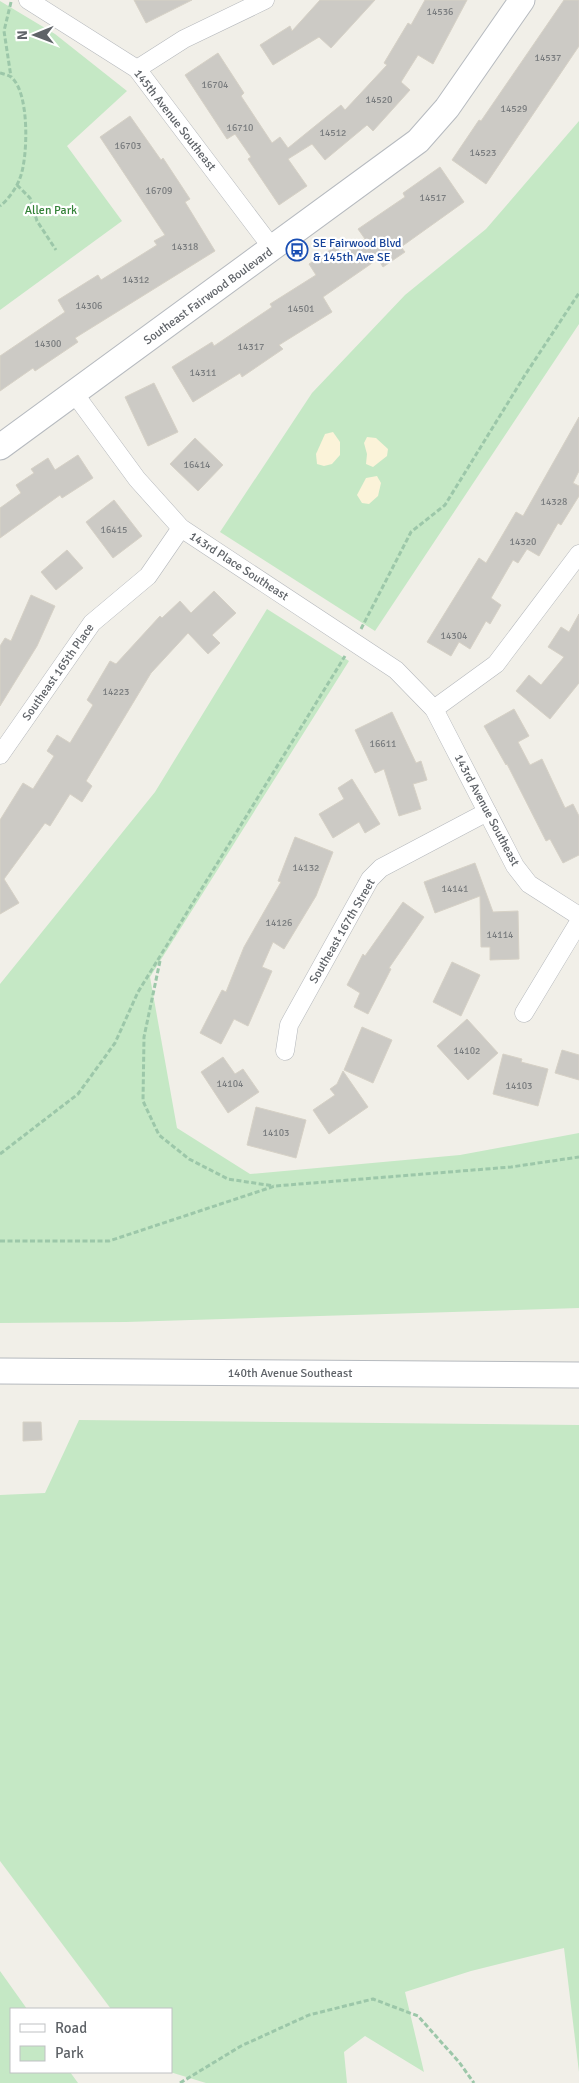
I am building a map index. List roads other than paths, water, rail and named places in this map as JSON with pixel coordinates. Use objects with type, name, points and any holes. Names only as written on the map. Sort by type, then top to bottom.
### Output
[{"type":"street","name":"145th Avenue Southeast","points":[[28,0],[138,69],[273,250]]},
{"type":"street","points":[[138,69],[184,39],[265,0]]},
{"type":"street","name":"Southeast Fairwood Boulevard","points":[[0,447],[273,250],[418,141],[447,108],[522,0]]},
{"type":"street","name":"143rd Place Southeast","points":[[74,393],[137,479],[181,528],[396,670],[434,709]]},
{"type":"street","name":"Southeast 165th Place","points":[[0,755],[92,622],[148,576],[181,528]]},
{"type":"street","points":[[434,709],[496,664],[579,554]]},
{"type":"street","name":"143rd Avenue Southeast","points":[[434,709],[515,866],[530,884],[579,916]]},
{"type":"street","name":"Southeast 167th Street","points":[[285,1051],[289,1025],[370,879],[381,868],[487,812]]},
{"type":"street","points":[[524,1013],[579,922]]},
{"type":"street","name":"140th Avenue Southeast","points":[[0,1371],[579,1375]]},
{"type":"place","name":"SE Fairwood Blvd & 145th Ave SE","points":[[297,250]]},
{"type":"park label","name":"Allen Park","points":[[51,210]]}]
